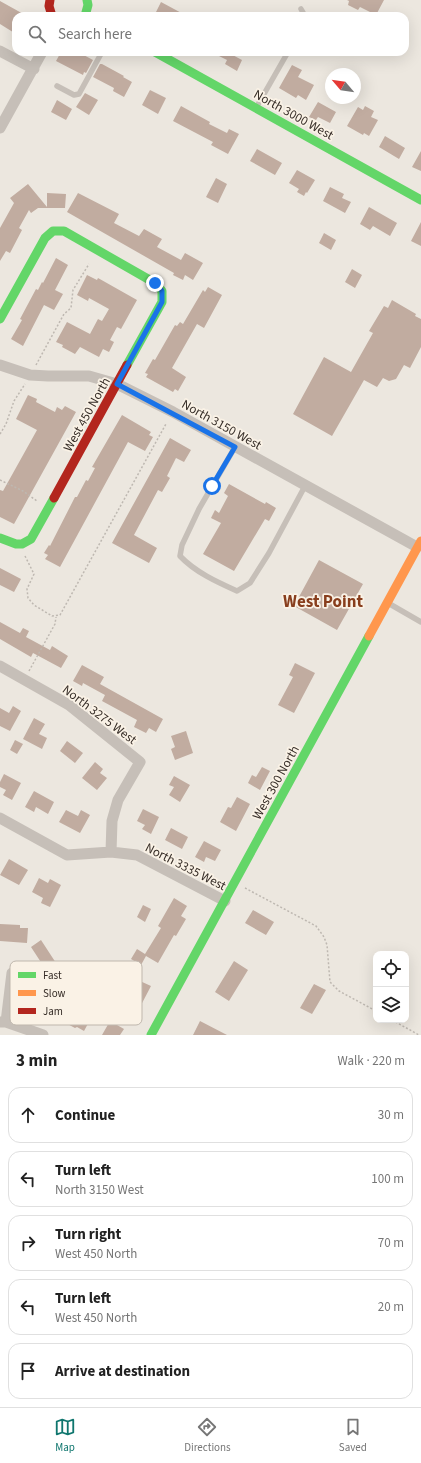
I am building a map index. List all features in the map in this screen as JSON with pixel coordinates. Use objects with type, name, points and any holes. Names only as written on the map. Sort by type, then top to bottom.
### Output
[{"type":"main road","points":[[47,2],[51,12]]},
{"type":"main road","name":"North 3000 West","points":[[162,56],[421,200]]},
{"type":"main road","name":"West 450 North","points":[[0,319],[45,238],[53,231],[64,231],[155,283],[162,291],[162,302],[31,539],[23,544],[12,545],[0,538]]},
{"type":"main road","name":"West 300 North","points":[[151,1035],[419,544]]},
{"type":"street","points":[[0,51],[34,69]]},
{"type":"street","points":[[0,128],[40,56]]},
{"type":"street","name":"North 3150 West","points":[[0,365],[30,375],[89,376],[117,384],[305,486],[419,544]]},
{"type":"street","name":"North 3275 West","points":[[0,666],[69,705],[140,762],[118,800],[112,821],[111,852]]},
{"type":"street","name":"North 3335 West","points":[[0,818],[67,855],[111,852],[137,855],[225,901]]},
{"type":"street","points":[[3,1022],[10,984]]},
{"type":"street","points":[[12,1025],[42,1035]]},
{"type":"lane","points":[[57,86],[74,95],[79,94],[100,56]]},
{"type":"lane","points":[[256,108],[286,56]]},
{"type":"lane","points":[[235,447],[199,509],[182,545],[180,556],[189,565],[222,584],[237,591],[250,583],[272,547],[305,486]]},
{"type":"lane","points":[[388,602],[421,622]]},
{"type":"path","points":[[35,366],[64,314],[71,308],[73,290],[89,264]]},
{"type":"path","points":[[0,434],[6,424],[14,402],[25,384]]},
{"type":"path","points":[[27,675],[55,624],[56,617],[60,615],[166,424]]},
{"type":"path","points":[[0,480],[37,501]]},
{"type":"path","points":[[25,556],[34,574],[27,589],[28,598],[34,606],[56,617]]},
{"type":"path","points":[[235,883],[316,926],[324,937],[327,945],[330,982],[339,991],[373,1009]]},
{"type":"path","points":[[397,1023],[419,1035]]},
{"type":"building","points":[[347,0],[384,0],[378,12],[370,12],[360,7],[358,10],[348,5],[349,1]]},
{"type":"building","points":[[0,1],[20,12],[12,12],[12,32],[0,24]]},
{"type":"building","points":[[161,2],[180,12],[156,12]]},
{"type":"building","points":[[59,56],[86,56],[93,60],[86,73],[84,72],[83,75],[56,61]]},
{"type":"building","points":[[219,56],[234,56],[242,60],[237,71],[225,64],[227,60]]},
{"type":"building","points":[[100,64],[124,76],[123,77],[132,82],[124,97],[113,91],[114,88],[93,77]]},
{"type":"building","points":[[292,65],[302,70],[298,77],[314,85],[306,100],[298,95],[296,98],[279,88]]},
{"type":"building","points":[[150,90],[166,98],[158,114],[142,105]]},
{"type":"building","points":[[85,93],[98,100],[89,115],[76,107]]},
{"type":"building","points":[[57,100],[72,109],[66,120],[51,112]]},
{"type":"building","points":[[318,102],[336,112],[330,123],[318,117],[316,120],[309,117]]},
{"type":"building","points":[[181,106],[210,122],[209,124],[227,133],[229,129],[239,134],[228,154],[211,145],[213,142],[173,121]]},
{"type":"building","points":[[365,106],[374,111],[371,117],[378,120],[369,136],[364,133],[363,135],[347,126],[358,107],[363,110]]},
{"type":"building","points":[[385,136],[405,148],[399,159],[379,147]]},
{"type":"building","points":[[257,149],[282,163],[275,175],[250,161]]},
{"type":"building","points":[[421,151],[421,171],[412,167]]},
{"type":"building","points":[[297,170],[315,180],[304,196],[297,192],[299,189],[289,183]]},
{"type":"building","points":[[216,178],[227,184],[218,203],[206,197]]},
{"type":"building","points":[[28,184],[47,207],[47,193],[66,194],[65,208],[38,208],[31,213],[29,210],[19,228],[22,230],[10,253],[6,251],[0,261],[0,228],[14,203],[10,198]]},
{"type":"building","points":[[330,187],[344,194],[342,198],[351,202],[345,213],[323,201]]},
{"type":"building","points":[[78,193],[119,214],[114,223],[139,236],[144,229],[162,239],[157,247],[181,260],[185,253],[203,263],[193,280],[185,275],[183,280],[173,275],[174,273],[67,212]]},
{"type":"building","points":[[369,207],[397,223],[390,236],[373,226],[370,230],[360,224]]},
{"type":"building","points":[[421,222],[421,246],[411,241]]},
{"type":"building","points":[[324,233],[336,240],[331,250],[319,243]]},
{"type":"building","points":[[56,258],[68,265],[55,290],[63,294],[54,310],[44,305],[23,346],[11,339],[22,320],[20,319],[36,289],[38,290],[42,282],[43,283]]},
{"type":"building","points":[[352,269],[362,275],[355,288],[345,282]]},
{"type":"building","points":[[87,275],[97,280],[98,278],[137,300],[121,329],[117,327],[110,340],[114,342],[109,352],[103,349],[99,357],[80,347],[75,354],[62,347],[63,345],[56,342],[67,322],[90,334],[98,319],[102,321],[109,309],[89,298],[88,301],[77,295]]},
{"type":"building","points":[[208,287],[222,295],[204,328],[197,324],[172,368],[186,377],[178,391],[175,389],[173,392],[146,377],[148,374],[145,373],[153,359],[155,360],[175,325],[177,326],[180,322],[183,324],[203,290],[205,292]]},
{"type":"building","points":[[392,300],[416,314],[415,316],[421,319],[421,347],[410,368],[404,365],[396,379],[389,381],[383,378],[377,387],[364,380],[332,436],[293,414],[324,357],[351,372],[373,333],[369,331],[384,306],[388,308]]},
{"type":"building","points":[[28,395],[37,399],[36,402],[55,412],[57,407],[62,410],[65,406],[76,412],[14,524],[0,517],[0,490],[3,491],[37,430],[16,419]]},
{"type":"building","points":[[122,415],[151,432],[149,435],[153,437],[145,451],[128,442],[60,567],[45,559],[48,555],[44,553],[49,545],[50,546],[75,497],[77,497],[86,480],[88,481],[95,468],[92,467]]},
{"type":"building","points":[[170,438],[191,450],[184,462],[176,458],[167,476],[170,478],[162,492],[158,490],[134,535],[157,548],[149,563],[112,543]]},
{"type":"building","points":[[229,484],[265,504],[266,502],[276,508],[269,521],[265,519],[234,571],[203,554],[221,523],[211,518],[215,510],[219,513],[228,496],[224,493]]},
{"type":"building","points":[[319,560],[363,584],[337,630],[294,606]]},
{"type":"building","points":[[0,568],[21,579],[14,592],[0,585]]},
{"type":"building","points":[[0,622],[20,633],[23,628],[29,631],[26,637],[50,650],[52,646],[68,656],[61,668],[33,653],[31,657],[0,639]]},
{"type":"building","points":[[295,663],[315,673],[294,713],[278,705],[293,677],[289,675]]},
{"type":"building","points":[[82,665],[104,677],[100,684],[163,719],[156,732],[149,728],[146,733],[134,727],[137,720],[102,701],[105,695],[83,683],[82,686],[73,681]]},
{"type":"building","points":[[13,706],[21,711],[10,731],[0,726],[0,708],[9,713]]},
{"type":"building","points":[[34,718],[45,724],[39,734],[47,738],[42,749],[23,739]]},
{"type":"building","points":[[186,731],[193,753],[175,760],[171,749],[175,747],[171,736]]},
{"type":"building","points":[[15,740],[23,744],[17,754],[10,750]]},
{"type":"building","points":[[67,741],[83,753],[75,763],[60,751]]},
{"type":"building","points":[[95,762],[103,769],[100,773],[107,778],[97,790],[82,778]]},
{"type":"building","points":[[262,767],[270,771],[260,790],[248,783],[252,775],[256,777]]},
{"type":"building","points":[[4,774],[21,783],[12,800],[3,795],[6,790],[0,787],[0,782]]},
{"type":"building","points":[[174,776],[190,785],[180,802],[169,795],[174,787],[169,785]]},
{"type":"building","points":[[34,791],[54,802],[48,814],[36,807],[34,812],[25,807]]},
{"type":"building","points":[[237,797],[250,804],[236,831],[220,822],[228,807],[231,808]]},
{"type":"building","points":[[143,809],[159,817],[151,834],[142,829],[145,825],[137,821]]},
{"type":"building","points":[[66,810],[78,816],[81,810],[90,815],[80,833],[59,822]]},
{"type":"building","points":[[171,828],[188,837],[182,849],[165,840]]},
{"type":"building","points":[[204,841],[221,850],[215,861],[206,857],[204,862],[195,857]]},
{"type":"building","points":[[9,859],[28,870],[19,885],[0,875]]},
{"type":"building","points":[[39,878],[48,883],[50,879],[61,885],[50,907],[41,903],[43,898],[32,892]]},
{"type":"building","points":[[174,898],[187,906],[181,916],[186,919],[176,936],[174,935],[158,963],[146,956],[142,963],[142,961],[134,961],[131,959],[137,949],[145,954],[161,928],[158,926]]},
{"type":"building","points":[[143,905],[151,909],[145,922],[137,917]]},
{"type":"building","points":[[253,910],[274,922],[266,935],[245,923]]},
{"type":"building","points":[[0,924],[20,925],[20,928],[28,928],[27,943],[0,941]]},
{"type":"building","points":[[41,940],[55,961],[40,961],[31,947]]},
{"type":"building","points":[[234,961],[248,970],[229,1001],[215,992]]},
{"type":"building","points":[[142,982],[151,986],[142,1003]]},
{"type":"building","points":[[314,984],[326,990],[312,1014],[300,1008]]},
{"type":"building","points":[[200,1021],[227,1035],[193,1035]]},
{"type":"building","points":[[69,1025],[87,1025],[84,1031],[77,1027],[75,1028]]},
{"type":"building","points":[[108,1025],[117,1025],[124,1029],[120,1035],[102,1035]]},
{"type":"traffic: fast","points":[[86,12],[88,5],[87,0]]},
{"type":"traffic: fast","points":[[162,56],[421,200]]},
{"type":"traffic: fast","points":[[0,319],[45,238],[53,231],[64,231],[155,283],[162,291],[162,302],[127,365]]},
{"type":"traffic: fast","points":[[0,538],[16,544],[22,544],[31,539],[54,498]]},
{"type":"traffic: fast","points":[[151,1035],[369,636]]},
{"type":"traffic: slow","points":[[369,636],[421,541]]},
{"type":"traffic: jam","points":[[50,0],[49,6],[51,12]]},
{"type":"traffic: jam","points":[[54,498],[127,365]]},
{"type":"district","name":"West Point","points":[[323,601]]},
{"type":"route","points":[[155,283],[162,291],[162,302],[117,384],[172,412],[235,447],[212,486]]}]
